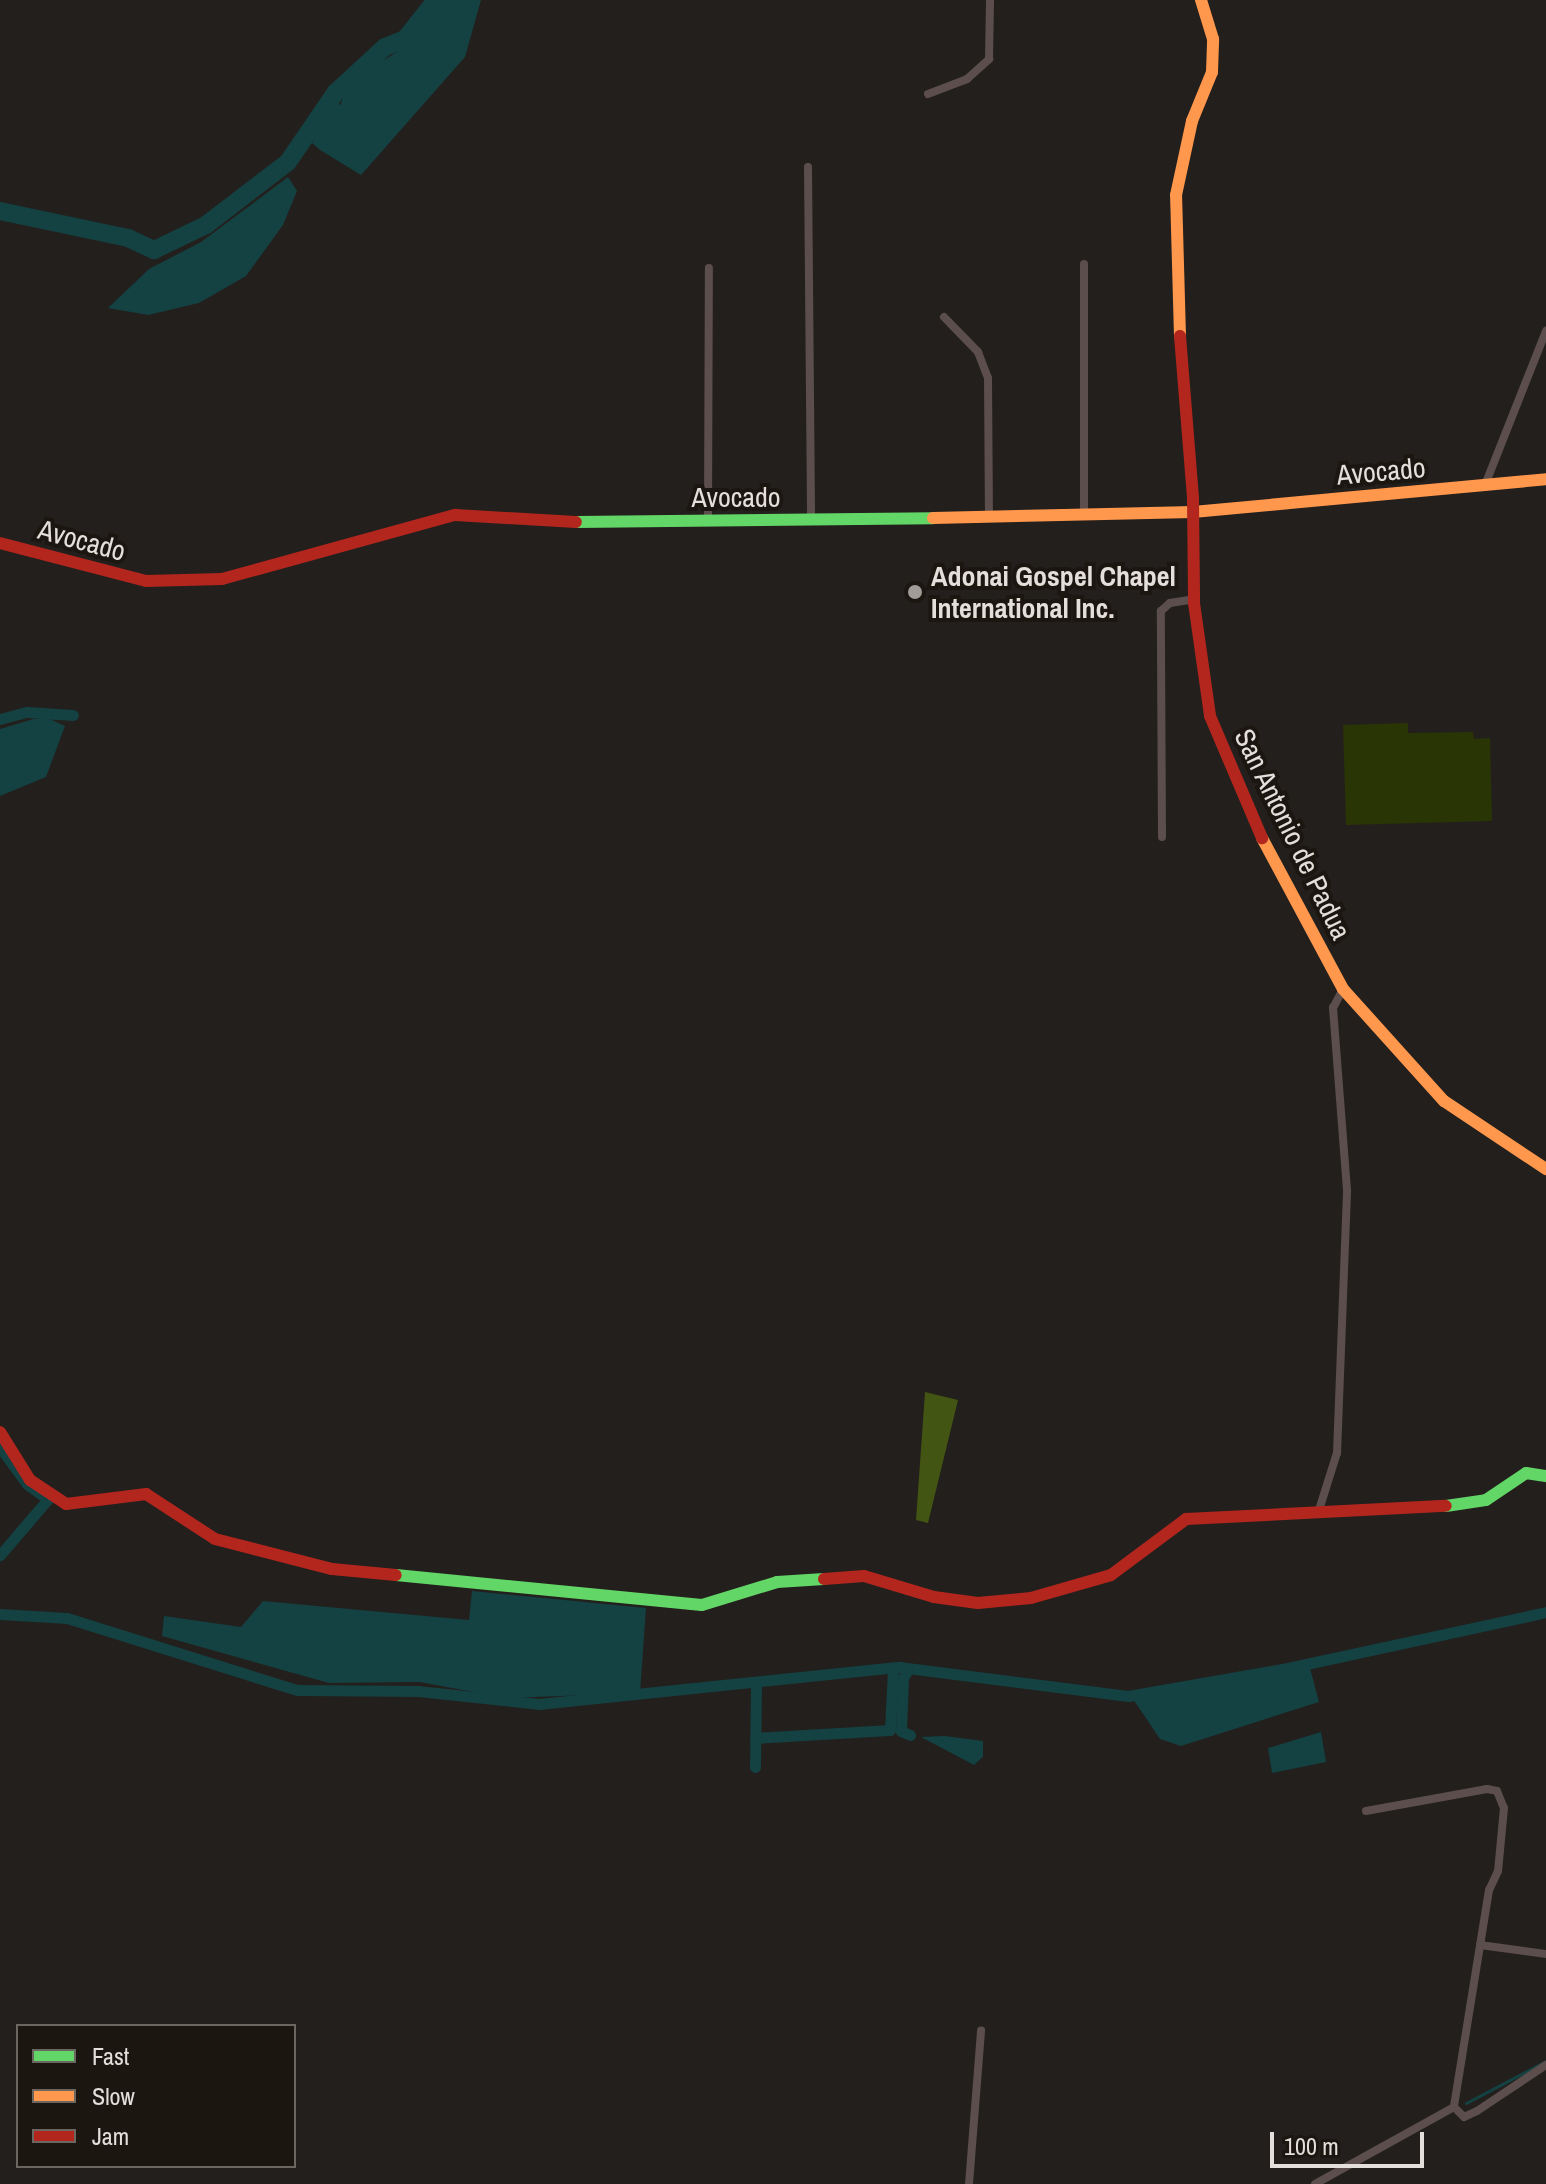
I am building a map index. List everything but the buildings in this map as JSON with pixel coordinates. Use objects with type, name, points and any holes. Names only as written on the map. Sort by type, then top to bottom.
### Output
[{"type":"street","points":[[928,94],[967,79],[989,59],[990,0]]},
{"type":"street","name":"San Antonio de Padua","points":[[1201,0],[1213,39],[1212,72],[1192,121],[1176,195],[1174,259],[1193,512],[1194,599],[1210,716],[1231,774],[1343,989],[1444,1101],[1546,1169]]},
{"type":"street","points":[[808,167],[811,521]]},
{"type":"street","points":[[1084,264],[1084,513]]},
{"type":"street","points":[[708,521],[709,268]]},
{"type":"street","points":[[944,317],[978,352],[988,378],[989,514]]},
{"type":"street","points":[[1485,485],[1546,331]]},
{"type":"street","name":"Avocado","points":[[0,543],[146,581],[222,579],[455,515],[582,522],[811,521],[989,514],[1193,512],[1546,479]]},
{"type":"street","points":[[1162,837],[1161,611],[1170,603],[1194,599]]},
{"type":"street","points":[[1319,1510],[1337,1453],[1347,1190],[1333,1008],[1343,989]]},
{"type":"street","points":[[0,1432],[30,1480],[66,1504],[86,1505],[132,1492],[146,1494],[171,1515],[215,1539],[332,1569],[645,1603],[702,1605],[777,1582],[864,1576],[949,1599],[978,1603],[1031,1598],[1111,1575],[1186,1519],[1466,1505],[1486,1500],[1526,1473],[1546,1476]]},
{"type":"street","points":[[1366,1811],[1497,1791],[1504,1808],[1498,1871],[1489,1890],[1454,2107]]},
{"type":"street","points":[[1480,1945],[1546,1954]]},
{"type":"street","points":[[969,2184],[981,2030]]},
{"type":"street","points":[[1454,2107],[1464,2117],[1546,2065]]},
{"type":"street","points":[[1315,2184],[1454,2107]]},
{"type":"green space","points":[[1408,723],[1408,733],[1473,732],[1474,739],[1490,738],[1492,821],[1346,825],[1343,725]]},
{"type":"green space","points":[[925,1392],[958,1400],[928,1523],[916,1520]]},
{"type":"water","points":[[444,0],[481,0],[465,57],[361,175],[320,150],[312,143],[334,106],[341,104],[345,86],[410,43]]},
{"type":"water","points":[[288,177],[297,191],[283,225],[246,276],[199,303],[148,315],[108,308],[149,269],[201,242]]},
{"type":"water","points":[[33,719],[50,719],[65,726],[46,777],[0,796],[0,729]]},
{"type":"water","points":[[472,1591],[646,1608],[640,1693],[507,1698],[419,1682],[329,1683],[162,1636],[164,1616],[241,1627],[263,1601],[469,1620]]},
{"type":"water","points":[[1310,1668],[1319,1702],[1181,1746],[1160,1739],[1133,1699]]},
{"type":"water","points":[[1321,1732],[1326,1762],[1272,1773],[1268,1748]]},
{"type":"water","points":[[945,1736],[983,1741],[983,1757],[974,1765],[921,1737]]},
{"type":"waterway","points":[[0,211],[128,238],[154,250],[206,225],[288,162],[336,92],[385,47],[405,39],[436,0]]},
{"type":"waterway","points":[[0,719],[27,712],[73,715]]},
{"type":"waterway","points":[[0,1447],[27,1484],[48,1499],[0,1555]]},
{"type":"waterway","points":[[0,1614],[67,1618],[297,1690],[418,1691],[539,1704],[899,1667],[1128,1696],[1283,1669],[1546,1612]]},
{"type":"waterway","points":[[755,1738],[890,1730],[893,1668]]},
{"type":"waterway","points":[[908,1669],[903,1678],[901,1731],[910,1735]]},
{"type":"waterway","points":[[755,1767],[756,1685]]},
{"type":"waterway","points":[[1466,2103],[1546,2061]]},
{"type":"traffic: fast","points":[[576,522],[933,518]]},
{"type":"traffic: fast","points":[[1446,1506],[1486,1500],[1526,1473],[1546,1476]]},
{"type":"traffic: fast","points":[[396,1575],[702,1605],[777,1582],[824,1579]]},
{"type":"traffic: slow","points":[[1180,336],[1176,195],[1192,121],[1212,72],[1213,39],[1201,0]]},
{"type":"traffic: slow","points":[[933,518],[1193,512],[1546,479]]},
{"type":"traffic: slow","points":[[1262,838],[1343,989],[1444,1101],[1546,1169]]},
{"type":"traffic: jam","points":[[1180,336],[1193,499],[1194,603],[1210,716],[1262,838]]},
{"type":"traffic: jam","points":[[0,543],[146,581],[222,579],[455,515],[576,522]]},
{"type":"traffic: jam","points":[[0,1432],[30,1480],[66,1504],[146,1494],[215,1539],[332,1569],[396,1575]]},
{"type":"traffic: jam","points":[[824,1579],[864,1576],[934,1597],[978,1603],[1031,1598],[1111,1575],[1186,1519],[1446,1506]]},
{"type":"place","name":"Adonai Gospel Chapel International Inc.","points":[[915,592]]}]
